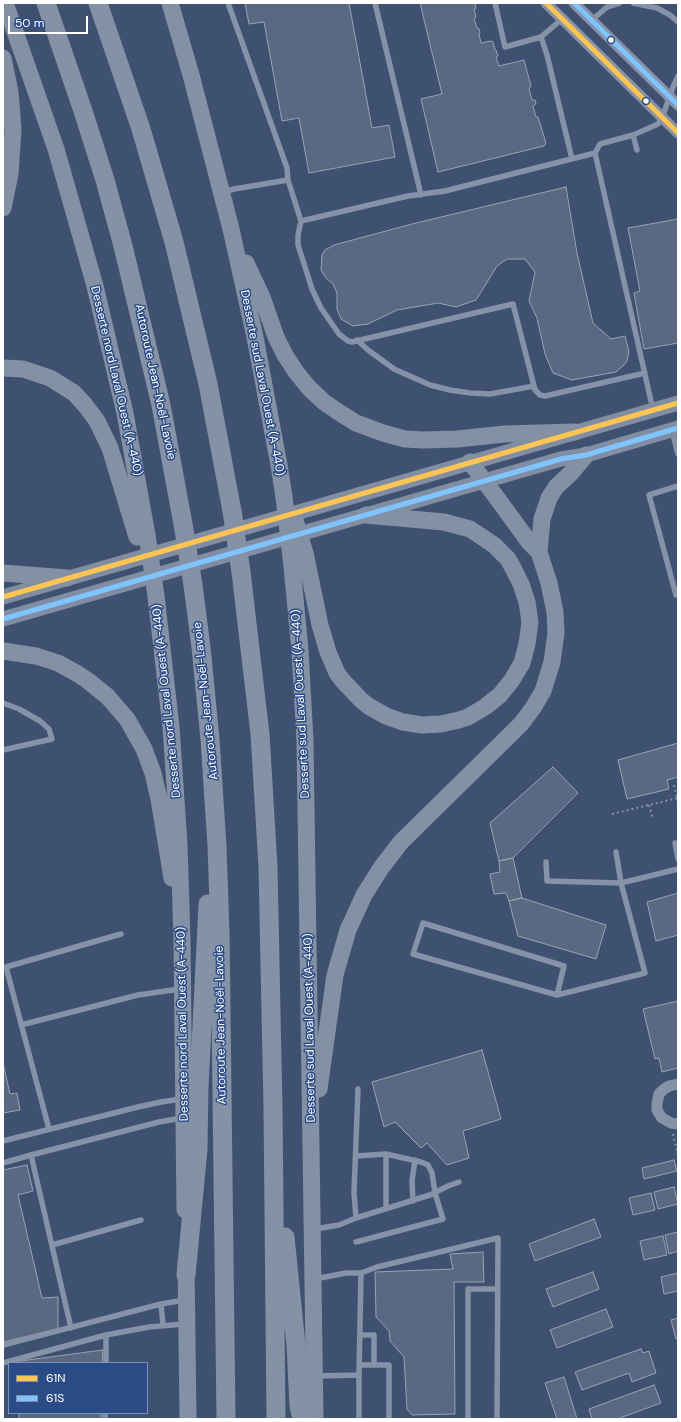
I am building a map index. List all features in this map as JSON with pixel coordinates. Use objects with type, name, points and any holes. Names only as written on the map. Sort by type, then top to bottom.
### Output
[{"type":"highway","name":"Autoroute Jean-Noël-Lavoie","points":[[46,3],[105,180],[123,246],[161,405],[193,585],[214,779],[220,925],[226,1419]]},
{"type":"highway","points":[[98,3],[141,129],[174,242],[208,384],[232,511],[241,572],[259,722],[269,899],[276,1419]]},
{"type":"highway","points":[[186,1275],[198,1149],[199,1087],[214,779]]},
{"type":"highway","points":[[273,1108],[302,1419]]},
{"type":"main road","name":"Desserte nord Laval Ouest (A-440)","points":[[5,3],[56,149],[95,286],[125,413],[142,536],[156,596],[166,667],[174,756],[182,939],[188,1419]]},
{"type":"main road","name":"Desserte sud Laval Ouest (A-440)","points":[[170,3],[231,229],[255,337],[279,465],[298,555],[298,623],[304,712],[315,1419]]},
{"type":"main road","points":[[3,58],[10,92],[13,130],[10,174],[3,208]]},
{"type":"main road","points":[[231,229],[262,298],[276,337],[290,363],[302,380],[317,395],[347,418],[382,433],[423,440],[457,440],[505,434],[575,432]]},
{"type":"main road","points":[[3,368],[23,369],[50,378],[74,393],[85,405],[97,421],[110,448],[142,536]]},
{"type":"main road","points":[[311,1145],[334,979],[345,940],[360,904],[375,877],[394,850],[420,822],[521,724],[536,704],[546,682],[554,653],[556,622],[552,594],[539,552],[542,518],[549,498],[556,487],[571,473],[586,455]]},
{"type":"main road","points":[[470,462],[529,542],[539,552]]},
{"type":"main road","points":[[298,555],[328,652],[337,673],[362,701],[390,718],[422,725],[441,724],[459,720],[468,717],[485,707],[500,695],[512,680],[522,663],[528,644],[529,612],[525,593],[513,568],[508,560],[494,545],[479,534],[466,528],[444,522],[366,515]]},
{"type":"main road","points":[[3,573],[67,578]]},
{"type":"main road","points":[[3,651],[25,653],[47,659],[78,674],[106,696],[124,714],[134,729],[149,760],[156,785],[182,939]]},
{"type":"street","points":[[546,3],[678,133]]},
{"type":"street","points":[[574,3],[674,101]]},
{"type":"street","points":[[3,597],[678,403]]},
{"type":"street","points":[[3,619],[561,459],[586,455],[675,429]]},
{"type":"street","points":[[676,1127],[662,1118],[657,1104],[658,1097],[664,1089],[678,1084]]},
{"type":"lane","points":[[228,3],[287,168],[288,180],[301,221],[298,235],[298,245],[312,289],[321,308],[339,334],[348,341],[352,342],[513,304],[534,386],[537,393],[540,395],[545,396],[645,373]]},
{"type":"lane","points":[[375,3],[421,194]]},
{"type":"lane","points":[[495,3],[505,47],[541,38],[562,19]]},
{"type":"lane","points":[[592,20],[607,7],[620,3]]},
{"type":"lane","points":[[633,3],[646,4],[665,12],[678,22]]},
{"type":"lane","points":[[541,38],[547,55],[572,159]]},
{"type":"lane","points":[[653,410],[595,153],[600,144],[634,135],[658,124],[674,101],[673,87],[678,76]]},
{"type":"lane","points":[[634,135],[637,150]]},
{"type":"lane","points":[[301,221],[408,196],[445,191],[595,153]]},
{"type":"lane","points":[[222,193],[234,189],[288,180]]},
{"type":"lane","points":[[358,340],[368,350],[394,369],[430,385],[470,393],[490,394],[534,386]]},
{"type":"lane","points":[[675,429],[678,454]]},
{"type":"lane","points":[[676,595],[650,495],[678,486]]},
{"type":"lane","points":[[3,703],[19,709],[40,721],[49,729],[52,739],[3,750]]},
{"type":"lane","points":[[675,843],[678,859]]},
{"type":"lane","points":[[557,995],[564,966],[423,923],[413,954],[557,995],[645,973],[621,883],[616,852]]},
{"type":"lane","points":[[546,862],[547,881],[621,883],[678,869]]},
{"type":"lane","points":[[49,1129],[6,967],[121,934]]},
{"type":"lane","points":[[21,1026],[138,995],[182,989]]},
{"type":"lane","points":[[356,1218],[354,1193],[358,1089]]},
{"type":"lane","points":[[3,1141],[161,1102],[184,1099]]},
{"type":"lane","points":[[3,1163],[159,1122],[184,1118]]},
{"type":"lane","points":[[356,1156],[386,1154],[416,1160],[428,1165],[443,1219],[356,1242]]},
{"type":"lane","points":[[386,1154],[386,1209]]},
{"type":"lane","points":[[31,1155],[71,1328]]},
{"type":"lane","points":[[413,1201],[412,1181],[416,1160]]},
{"type":"lane","points":[[312,1230],[339,1225],[356,1218],[413,1201],[459,1182]]},
{"type":"lane","points":[[52,1245],[141,1220]]},
{"type":"lane","points":[[313,1279],[361,1272],[498,1238],[497,1419]]},
{"type":"lane","points":[[359,1419],[361,1272]]},
{"type":"lane","points":[[468,1419],[468,1289],[498,1289]]},
{"type":"lane","points":[[3,1345],[161,1304],[186,1300]]},
{"type":"lane","points":[[161,1304],[163,1325]]},
{"type":"lane","points":[[3,1363],[106,1335],[163,1325],[186,1324]]},
{"type":"lane","points":[[106,1335],[106,1362]]},
{"type":"lane","points":[[360,1335],[374,1335],[374,1365]]},
{"type":"lane","points":[[359,1364],[389,1365],[389,1419]]},
{"type":"lane","points":[[315,1376],[359,1375]]},
{"type":"path","points":[[674,785],[678,802]]},
{"type":"path","points":[[612,814],[677,798]]},
{"type":"path","points":[[649,805],[653,819]]},
{"type":"path","points":[[676,1127],[673,1136],[678,1156]]},
{"type":"building","points":[[245,3],[349,3],[372,128],[389,125],[395,157],[309,173],[299,118],[282,121],[264,22],[249,24]]},
{"type":"building","points":[[420,3],[475,3],[476,8],[474,9],[476,17],[474,19],[480,32],[481,43],[493,42],[498,56],[496,57],[499,66],[524,60],[531,86],[529,89],[532,100],[535,100],[536,104],[533,106],[546,143],[544,146],[438,172],[421,99],[442,94]]},
{"type":"building","points":[[566,187],[577,253],[593,323],[611,339],[625,336],[629,352],[627,361],[616,372],[572,380],[553,373],[545,354],[537,318],[529,301],[535,272],[525,259],[507,259],[497,266],[476,300],[456,307],[438,303],[397,310],[368,324],[353,326],[341,319],[337,309],[337,293],[333,284],[326,278],[321,270],[322,255],[325,250],[334,245],[412,224]]},
{"type":"building","points":[[678,219],[678,343],[644,349],[634,293],[640,291],[628,228]]},
{"type":"building","points":[[678,743],[678,777],[667,780],[669,789],[627,799],[618,760]]},
{"type":"building","points":[[553,767],[578,793],[513,858],[499,861],[490,823]]},
{"type":"building","points":[[513,858],[522,898],[509,901],[506,893],[494,894],[490,874],[500,872],[499,861]]},
{"type":"building","points":[[678,893],[678,935],[656,941],[647,902]]},
{"type":"building","points":[[522,898],[606,925],[596,959],[518,936],[509,901]]},
{"type":"building","points":[[678,1001],[678,1068],[662,1072],[659,1058],[655,1059],[643,1009]]},
{"type":"building","points":[[482,1050],[501,1119],[463,1131],[469,1158],[447,1165],[427,1143],[421,1148],[395,1122],[384,1127],[372,1082]]},
{"type":"building","points":[[3,1063],[10,1094],[17,1093],[20,1110],[3,1113]]},
{"type":"building","points":[[674,1160],[677,1171],[644,1179],[642,1168]]},
{"type":"building","points":[[27,1165],[33,1191],[18,1195],[42,1298],[58,1297],[58,1329],[3,1342],[3,1170]]},
{"type":"building","points":[[674,1187],[678,1204],[658,1209],[654,1192]]},
{"type":"building","points":[[651,1193],[655,1210],[633,1215],[629,1198]]},
{"type":"building","points":[[594,1219],[601,1237],[535,1261],[529,1244]]},
{"type":"building","points":[[678,1232],[678,1251],[669,1254],[665,1235]]},
{"type":"building","points":[[663,1236],[667,1255],[644,1260],[640,1241]]},
{"type":"building","points":[[483,1252],[484,1282],[454,1282],[455,1414],[412,1415],[407,1409],[404,1357],[390,1341],[389,1331],[376,1317],[375,1272],[453,1269],[450,1254]]},
{"type":"building","points":[[593,1272],[599,1289],[553,1307],[546,1289]]},
{"type":"building","points":[[678,1273],[678,1291],[664,1294],[661,1277]]},
{"type":"building","points":[[606,1309],[613,1327],[557,1348],[550,1330]]},
{"type":"building","points":[[678,1318],[678,1338],[676,1339],[671,1320]]},
{"type":"building","points":[[641,1349],[643,1353],[649,1351],[656,1373],[632,1382],[629,1373],[582,1390],[575,1372]]},
{"type":"building","points":[[103,1350],[102,1362],[20,1361]]},
{"type":"building","points":[[564,1377],[577,1419],[557,1419],[545,1383]]},
{"type":"building","points":[[654,1385],[661,1403],[617,1419],[592,1419],[589,1409]]},
{"type":"building","points":[[19,1414],[101,1414],[101,1419],[19,1419]]},
{"type":"transit line","name":"61N","points":[[546,3],[678,133]]},
{"type":"transit line","name":"61S","points":[[574,3],[678,105]]},
{"type":"transit line","name":"61N","points":[[3,597],[678,403]]},
{"type":"transit line","name":"61S","points":[[3,619],[561,459],[586,455],[678,428]]}]
